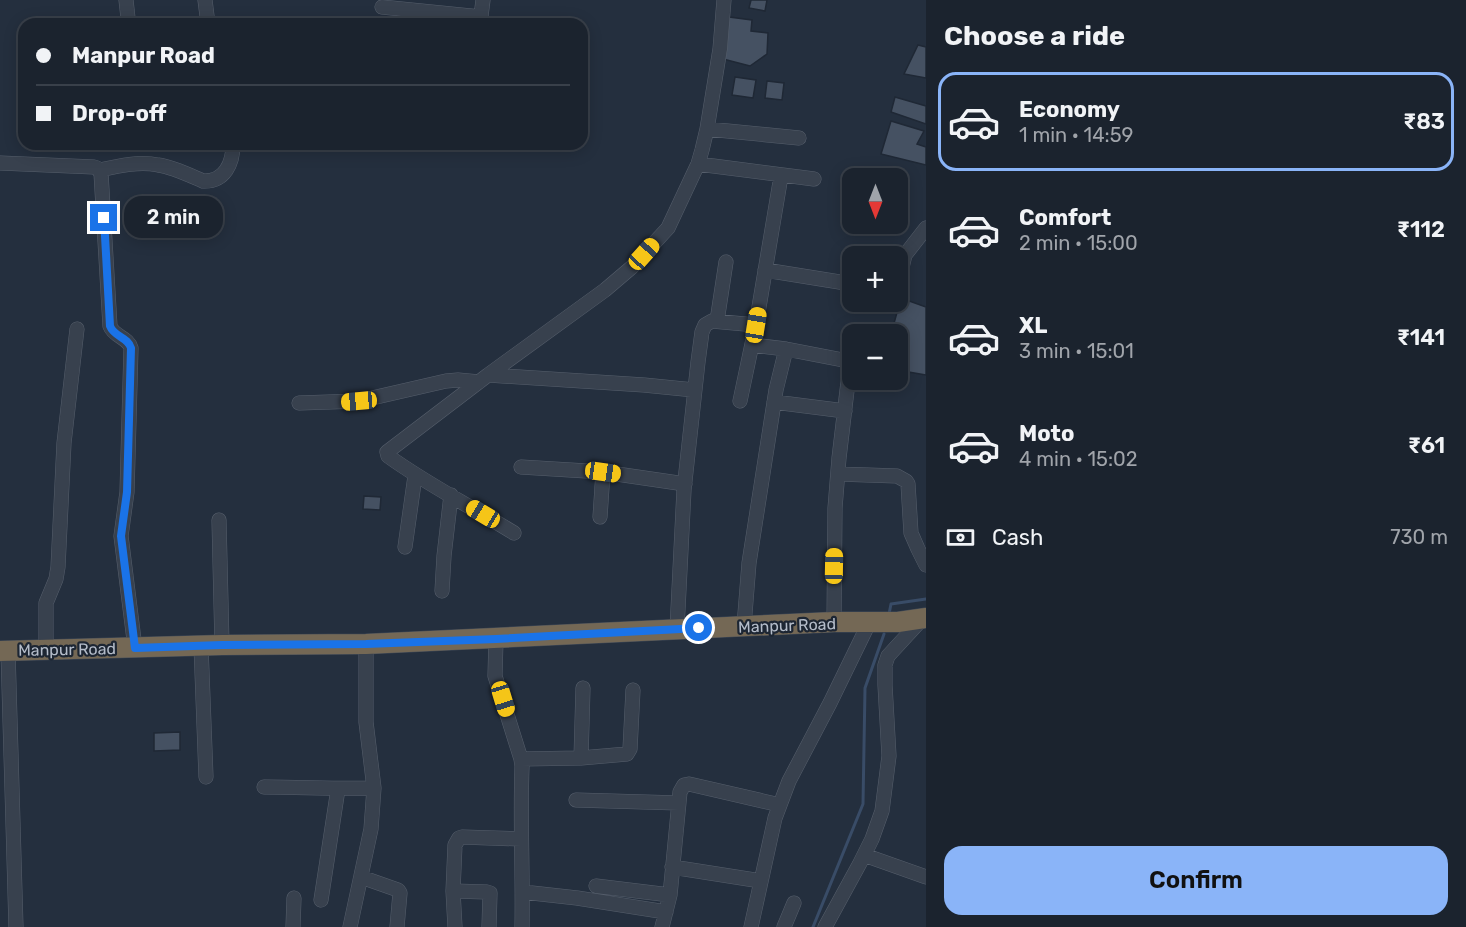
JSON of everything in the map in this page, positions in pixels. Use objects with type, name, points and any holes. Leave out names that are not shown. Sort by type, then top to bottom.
[{"type":"highway","name":"Manpur Road","points":[[4,651],[366,644],[834,622],[898,622],[924,618]]},
{"type":"street","points":[[126,0],[128,18]]},
{"type":"street","points":[[205,0],[207,18]]},
{"type":"street","points":[[481,18],[483,0]]},
{"type":"street","points":[[514,533],[452,495],[415,476],[388,456],[388,450],[605,290],[632,267],[668,228],[698,164],[707,129],[720,49],[724,0]]},
{"type":"street","points":[[382,7],[466,18]]},
{"type":"street","points":[[707,129],[799,138]]},
{"type":"street","points":[[0,163],[94,167],[100,170],[117,166],[153,164],[210,182],[220,176],[230,164],[232,150]]},
{"type":"street","points":[[698,164],[814,179]]},
{"type":"street","points":[[100,170],[110,326],[112,331],[130,344],[131,348],[127,492],[121,536],[135,648]]},
{"type":"street","points":[[740,401],[756,325],[781,176]]},
{"type":"street","points":[[908,251],[926,228]]},
{"type":"street","points":[[717,321],[726,262]]},
{"type":"street","points":[[765,270],[842,282]]},
{"type":"street","points":[[677,629],[685,484],[702,332],[708,322],[756,325]]},
{"type":"street","points":[[46,650],[46,603],[56,579],[58,567],[64,442],[77,329]]},
{"type":"street","points":[[752,345],[786,349],[848,362],[850,369],[835,508],[834,622]]},
{"type":"street","points":[[744,626],[749,563],[774,402],[786,349]]},
{"type":"street","points":[[299,403],[359,401],[446,381],[484,379],[644,385],[694,390]]},
{"type":"street","points":[[774,402],[845,411]]},
{"type":"street","points":[[521,467],[603,472],[685,484]]},
{"type":"street","points":[[600,517],[603,472]]},
{"type":"street","points":[[838,474],[897,476],[906,481],[911,532],[926,565]]},
{"type":"street","points":[[405,547],[415,476]]},
{"type":"street","points":[[442,591],[452,495]]},
{"type":"street","points":[[219,520],[222,645]]},
{"type":"street","points":[[825,927],[864,855],[882,811],[889,756],[885,666],[888,656],[924,618]]},
{"type":"street","points":[[751,927],[775,818],[789,781],[869,623]]},
{"type":"street","points":[[496,639],[495,676],[521,759],[522,927]]},
{"type":"street","points":[[350,927],[371,829],[374,788],[366,722],[366,644]]},
{"type":"street","points":[[201,646],[206,777]]},
{"type":"street","points":[[4,651],[16,927]]},
{"type":"street","points":[[581,758],[583,688]]},
{"type":"street","points":[[521,759],[581,758],[622,755],[629,752],[633,690]]},
{"type":"street","points":[[662,927],[670,895],[679,804],[684,785],[689,784],[780,805]]},
{"type":"street","points":[[264,787],[374,788]]},
{"type":"street","points":[[321,900],[338,789]]},
{"type":"street","points":[[576,800],[679,804]]},
{"type":"street","points":[[455,927],[453,891],[456,845],[459,838],[521,839]]},
{"type":"street","points":[[864,855],[926,877]]},
{"type":"street","points":[[672,867],[761,881]]},
{"type":"street","points":[[362,877],[398,890],[400,893],[397,927]]},
{"type":"street","points":[[596,886],[670,895]]},
{"type":"street","points":[[453,891],[490,893],[489,927]]},
{"type":"street","points":[[523,892],[666,912]]},
{"type":"street","points":[[293,927],[294,898]]},
{"type":"street","points":[[784,927],[794,903]]},
{"type":"building","points":[[751,0],[767,0],[765,11],[749,8]]},
{"type":"building","points":[[729,17],[752,20],[751,31],[768,33],[767,54],[750,66],[723,59]]},
{"type":"building","points":[[918,45],[926,47],[926,78],[904,74]]},
{"type":"building","points":[[735,77],[756,80],[753,98],[732,95]]},
{"type":"building","points":[[767,81],[784,83],[782,100],[765,98]]},
{"type":"building","points":[[895,97],[926,106],[926,124],[891,112]]},
{"type":"building","points":[[891,121],[924,131],[917,144],[926,147],[926,165],[881,154]]},
{"type":"building","points":[[908,301],[926,307],[926,375],[908,372],[908,324],[894,324],[897,312],[908,312]]},
{"type":"building","points":[[364,496],[381,497],[380,510],[363,509]]},
{"type":"building","points":[[180,732],[180,750],[154,751],[154,733]]},
{"type":"waterway","points":[[889,614],[891,604],[926,599]]},
{"type":"waterway","points":[[813,927],[863,804],[865,688],[884,634]]},
{"type":"route","points":[[104,218],[110,326],[116,335],[130,344],[131,348],[127,492],[121,528],[121,544],[135,648],[366,644],[699,628]]}]
